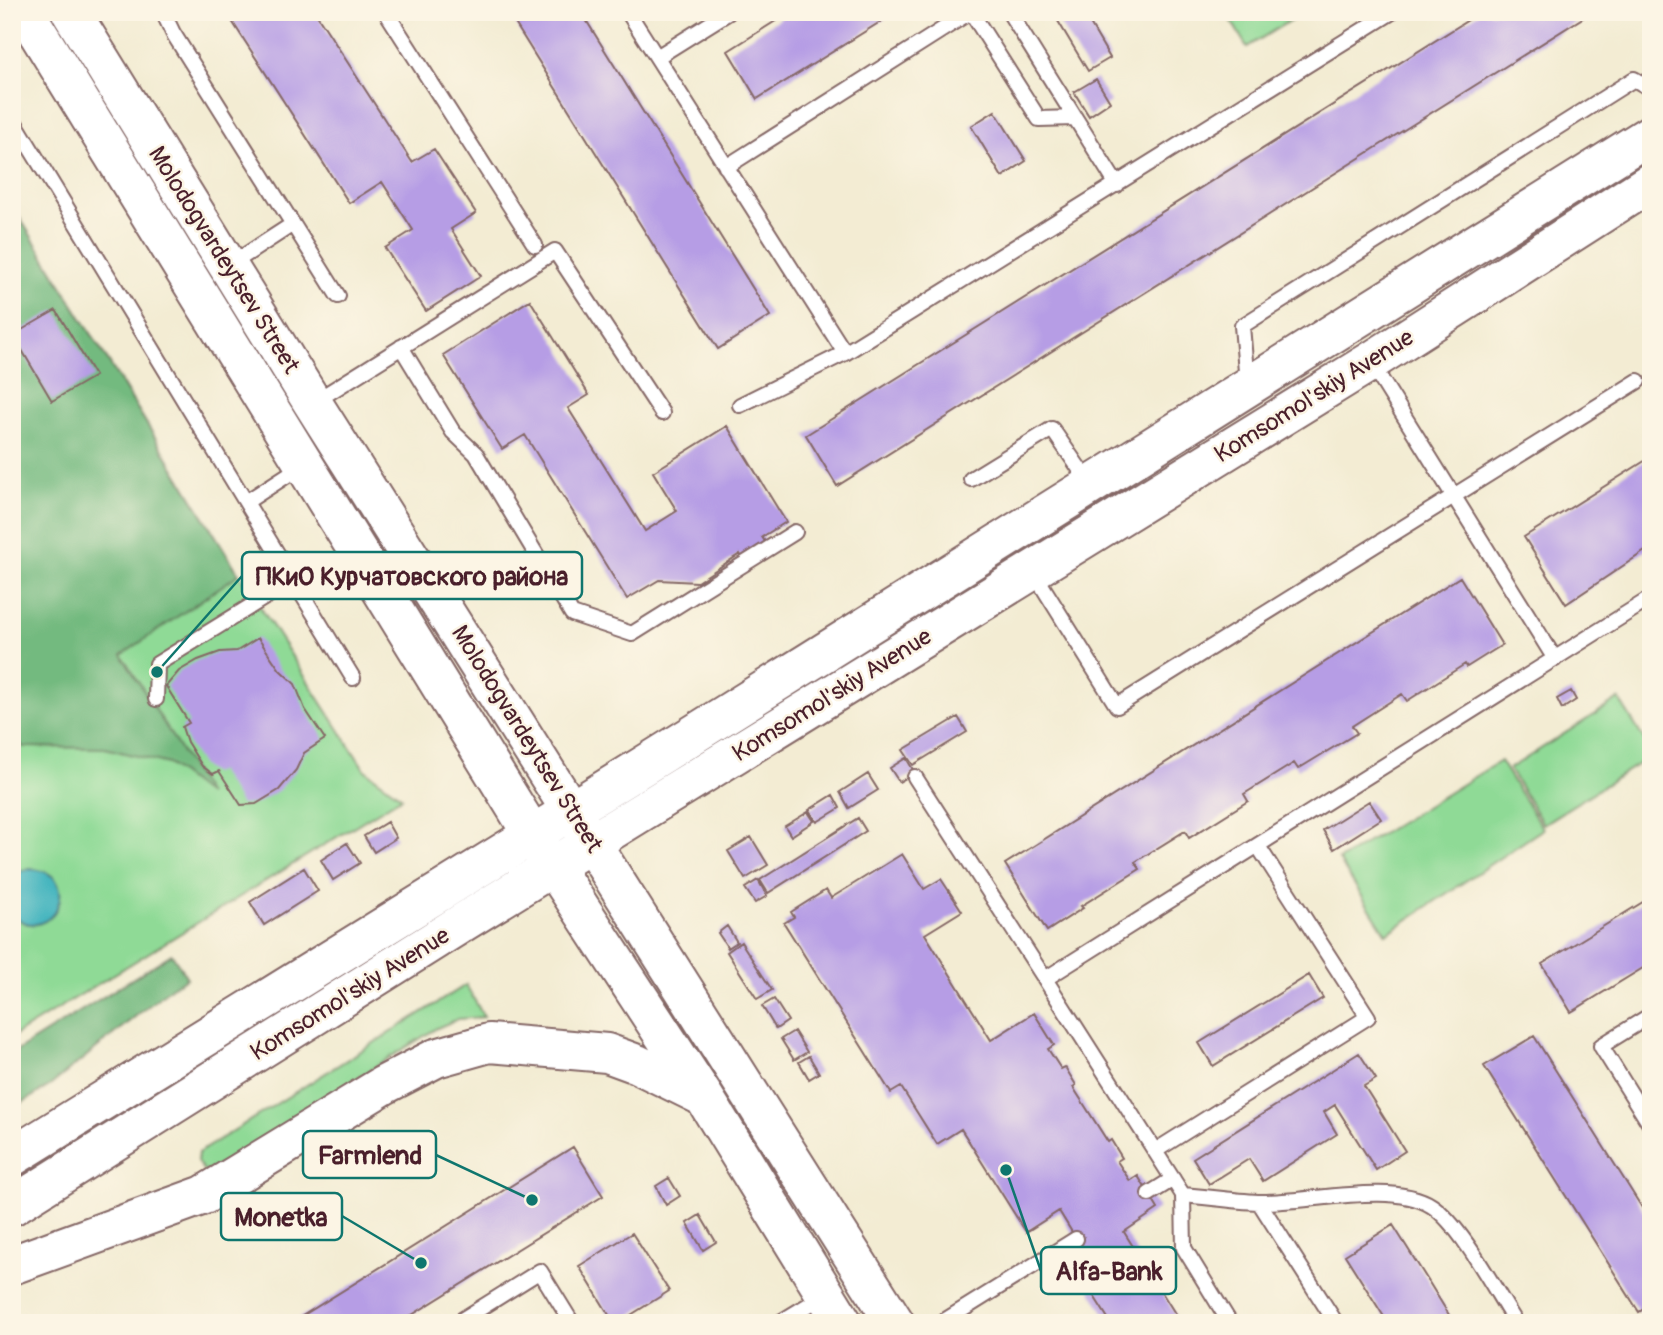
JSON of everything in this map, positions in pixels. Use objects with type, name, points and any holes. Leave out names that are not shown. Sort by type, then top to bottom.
[{"type":"main road","name":"Molodogvardeytsev Street","points":[[25,12],[532,834],[704,1097],[835,1308]]},
{"type":"main road","name":"Molodogvardeytsev Street","points":[[71,12],[312,402],[895,1323]]},
{"type":"main road","name":"Komsomol'skiy Avenue","points":[[12,1157],[1651,134]]},
{"type":"main road","name":"Komsomol'skiy Avenue","points":[[12,1206],[553,867],[1370,362],[1651,182]]},
{"type":"main road","points":[[314,1016],[332,992],[445,918],[446,912],[440,901],[433,898],[422,902]]},
{"type":"main road","points":[[12,1265],[204,1195],[394,1080],[436,1058],[489,1043],[607,1053],[637,1064],[704,1097]]},
{"type":"lane","points":[[163,12],[173,33],[338,296]]},
{"type":"lane","points":[[386,12],[535,245]]},
{"type":"lane","points":[[628,12],[845,353]]},
{"type":"lane","points":[[657,57],[729,12]]},
{"type":"lane","points":[[726,167],[970,12],[1039,118],[1074,118]]},
{"type":"lane","points":[[1009,12],[1117,185]]},
{"type":"lane","points":[[740,405],[845,353],[1392,12]]},
{"type":"lane","points":[[1247,387],[1242,326],[1634,79],[1651,89]]},
{"type":"lane","points":[[12,118],[353,678]]},
{"type":"lane","points":[[228,266],[293,224]]},
{"type":"lane","points":[[312,402],[555,251],[662,413]]},
{"type":"lane","points":[[401,347],[453,432],[476,454],[572,614],[632,634],[795,532]]},
{"type":"lane","points":[[1370,362],[1555,659]]},
{"type":"lane","points":[[1033,572],[1116,706],[1455,498],[1638,381]]},
{"type":"lane","points":[[971,479],[1052,429],[1090,485]]},
{"type":"lane","points":[[246,502],[304,464]]},
{"type":"lane","points":[[156,699],[157,664],[293,580]]},
{"type":"lane","points":[[1045,979],[1651,598]]},
{"type":"lane","points":[[915,777],[1183,1195],[1184,1248],[1230,1323]]},
{"type":"lane","points":[[1156,1151],[1368,1017],[1258,846]]},
{"type":"lane","points":[[1651,1015],[1601,1046],[1651,1126]]},
{"type":"lane","points":[[1149,1194],[1173,1179]]},
{"type":"lane","points":[[1183,1195],[1259,1202],[1376,1195],[1413,1196],[1433,1206],[1453,1225],[1516,1323]]},
{"type":"lane","points":[[1259,1202],[1336,1323]]},
{"type":"lane","points":[[941,1323],[1076,1239]]},
{"type":"lane","points":[[457,1323],[540,1271],[572,1323]]},
{"type":"lane","points":[[779,1323],[835,1308]]},
{"type":"green space","points":[[1226,12],[1304,12],[1247,47]]},
{"type":"green space","points":[[12,205],[239,574],[365,770],[402,797],[12,1037]]},
{"type":"green space","points":[[12,205],[239,574],[122,655],[208,795],[168,764],[105,748],[23,747],[12,730]]},
{"type":"green space","points":[[1619,699],[1651,751],[1651,756],[1543,824],[1509,769]]},
{"type":"green space","points":[[1500,761],[1543,829],[1386,934],[1339,860]]},
{"type":"green space","points":[[172,954],[187,978],[173,986],[51,1085],[12,1109],[12,1054]]},
{"type":"green space","points":[[466,985],[484,1017],[458,1019],[437,1028],[213,1169],[204,1171],[197,1162],[198,1153]]},
{"type":"water","points":[[30,869],[48,873],[57,883],[60,895],[57,907],[50,917],[39,923],[26,923],[12,914],[12,879],[21,871]]},
{"type":"building","points":[[238,12],[315,12],[412,162],[434,149],[476,213],[451,229],[481,276],[426,311],[385,248],[413,230],[382,182],[349,203],[230,18]]},
{"type":"building","points":[[508,12],[581,12],[770,316],[718,349]]},
{"type":"building","points":[[790,12],[896,12],[757,99],[728,51]]},
{"type":"building","points":[[1062,12],[1083,12],[1110,58],[1088,71],[1055,16]]},
{"type":"building","points":[[1481,12],[1592,12],[837,486],[806,435]]},
{"type":"building","points":[[1096,79],[1110,102],[1089,116],[1074,92]]},
{"type":"building","points":[[995,111],[1026,161],[1002,177],[971,126]]},
{"type":"building","points":[[530,300],[589,395],[568,408],[645,531],[677,511],[653,472],[727,426],[786,522],[762,537],[766,543],[742,557],[740,554],[697,582],[659,580],[627,599],[525,435],[502,449],[443,355]]},
{"type":"building","points":[[56,310],[95,376],[52,401],[13,335]]},
{"type":"building","points":[[1651,457],[1651,547],[1566,604],[1524,537]]},
{"type":"building","points":[[1460,577],[1502,645],[1467,667],[1465,664],[1407,701],[1402,694],[1352,726],[1357,733],[1298,769],[1294,763],[1244,794],[1248,801],[1189,838],[1185,831],[1135,862],[1140,869],[1047,931],[1005,864]]},
{"type":"building","points":[[258,638],[280,670],[295,684],[305,709],[325,739],[304,753],[296,770],[279,790],[256,804],[241,805],[219,771],[213,774],[202,766],[187,742],[182,727],[189,723],[166,686],[179,671],[198,660],[220,652],[237,651]]},
{"type":"building","points":[[1571,691],[1576,700],[1562,709],[1557,699]]},
{"type":"building","points":[[958,717],[967,732],[913,765],[903,750]]},
{"type":"building","points":[[906,758],[915,773],[899,782],[890,768]]},
{"type":"building","points":[[868,774],[878,790],[849,808],[840,792]]},
{"type":"building","points":[[833,795],[840,808],[817,822],[809,810]]},
{"type":"building","points":[[1369,801],[1381,819],[1334,849],[1323,830]]},
{"type":"building","points":[[808,812],[814,821],[791,836],[785,826]]},
{"type":"building","points":[[858,818],[866,831],[768,893],[760,880]]},
{"type":"building","points":[[387,822],[396,838],[374,852],[364,836]]},
{"type":"building","points":[[751,837],[768,865],[745,879],[728,851]]},
{"type":"building","points":[[347,843],[360,863],[333,880],[321,860]]},
{"type":"building","points":[[902,854],[924,889],[941,879],[962,911],[925,934],[991,1040],[1034,1013],[1054,1045],[1048,1049],[1061,1069],[1065,1067],[1076,1085],[1073,1087],[1108,1142],[1111,1140],[1122,1158],[1117,1161],[1130,1181],[1138,1176],[1158,1209],[1124,1232],[1181,1323],[1111,1323],[1073,1263],[1086,1255],[1059,1211],[1026,1232],[961,1129],[937,1144],[901,1087],[891,1093],[784,923],[794,917],[791,912],[826,890],[831,898]]},
{"type":"building","points":[[304,868],[318,891],[264,925],[250,902]]},
{"type":"building","points":[[758,880],[767,896],[755,903],[745,888]]},
{"type":"building","points":[[1651,897],[1651,963],[1571,1012],[1542,964]]},
{"type":"building","points":[[727,926],[737,942],[728,948],[718,933]]},
{"type":"building","points":[[741,942],[772,990],[757,999],[727,952]]},
{"type":"building","points":[[1309,975],[1323,998],[1213,1066],[1199,1043]]},
{"type":"building","points":[[774,999],[788,1021],[776,1029],[762,1006]]},
{"type":"building","points":[[794,1031],[807,1052],[794,1060],[781,1039]]},
{"type":"building","points":[[1534,1036],[1651,1222],[1651,1304],[1639,1312],[1484,1066]]},
{"type":"building","points":[[1359,1053],[1376,1079],[1364,1086],[1405,1151],[1376,1170],[1335,1105],[1324,1112],[1337,1134],[1263,1181],[1249,1159],[1209,1184],[1193,1158]]},
{"type":"building","points":[[809,1056],[819,1073],[809,1079],[799,1062]]},
{"type":"building","points":[[573,1147],[603,1196],[399,1323],[291,1323]]},
{"type":"building","points":[[669,1178],[680,1196],[666,1205],[656,1186]]},
{"type":"building","points":[[700,1215],[716,1242],[703,1250],[687,1223]]},
{"type":"building","points":[[1393,1225],[1454,1323],[1388,1323],[1345,1255]]},
{"type":"building","points":[[632,1233],[669,1291],[614,1323],[579,1266]]},
{"type":"place","name":"ПКиО Курчатовского района","points":[[157,672]]},
{"type":"place","name":"Alfa-Bank","points":[[1006,1170]]},
{"type":"place","name":"Farmlend","points":[[532,1200]]},
{"type":"place","name":"Monetka","points":[[421,1263]]}]
